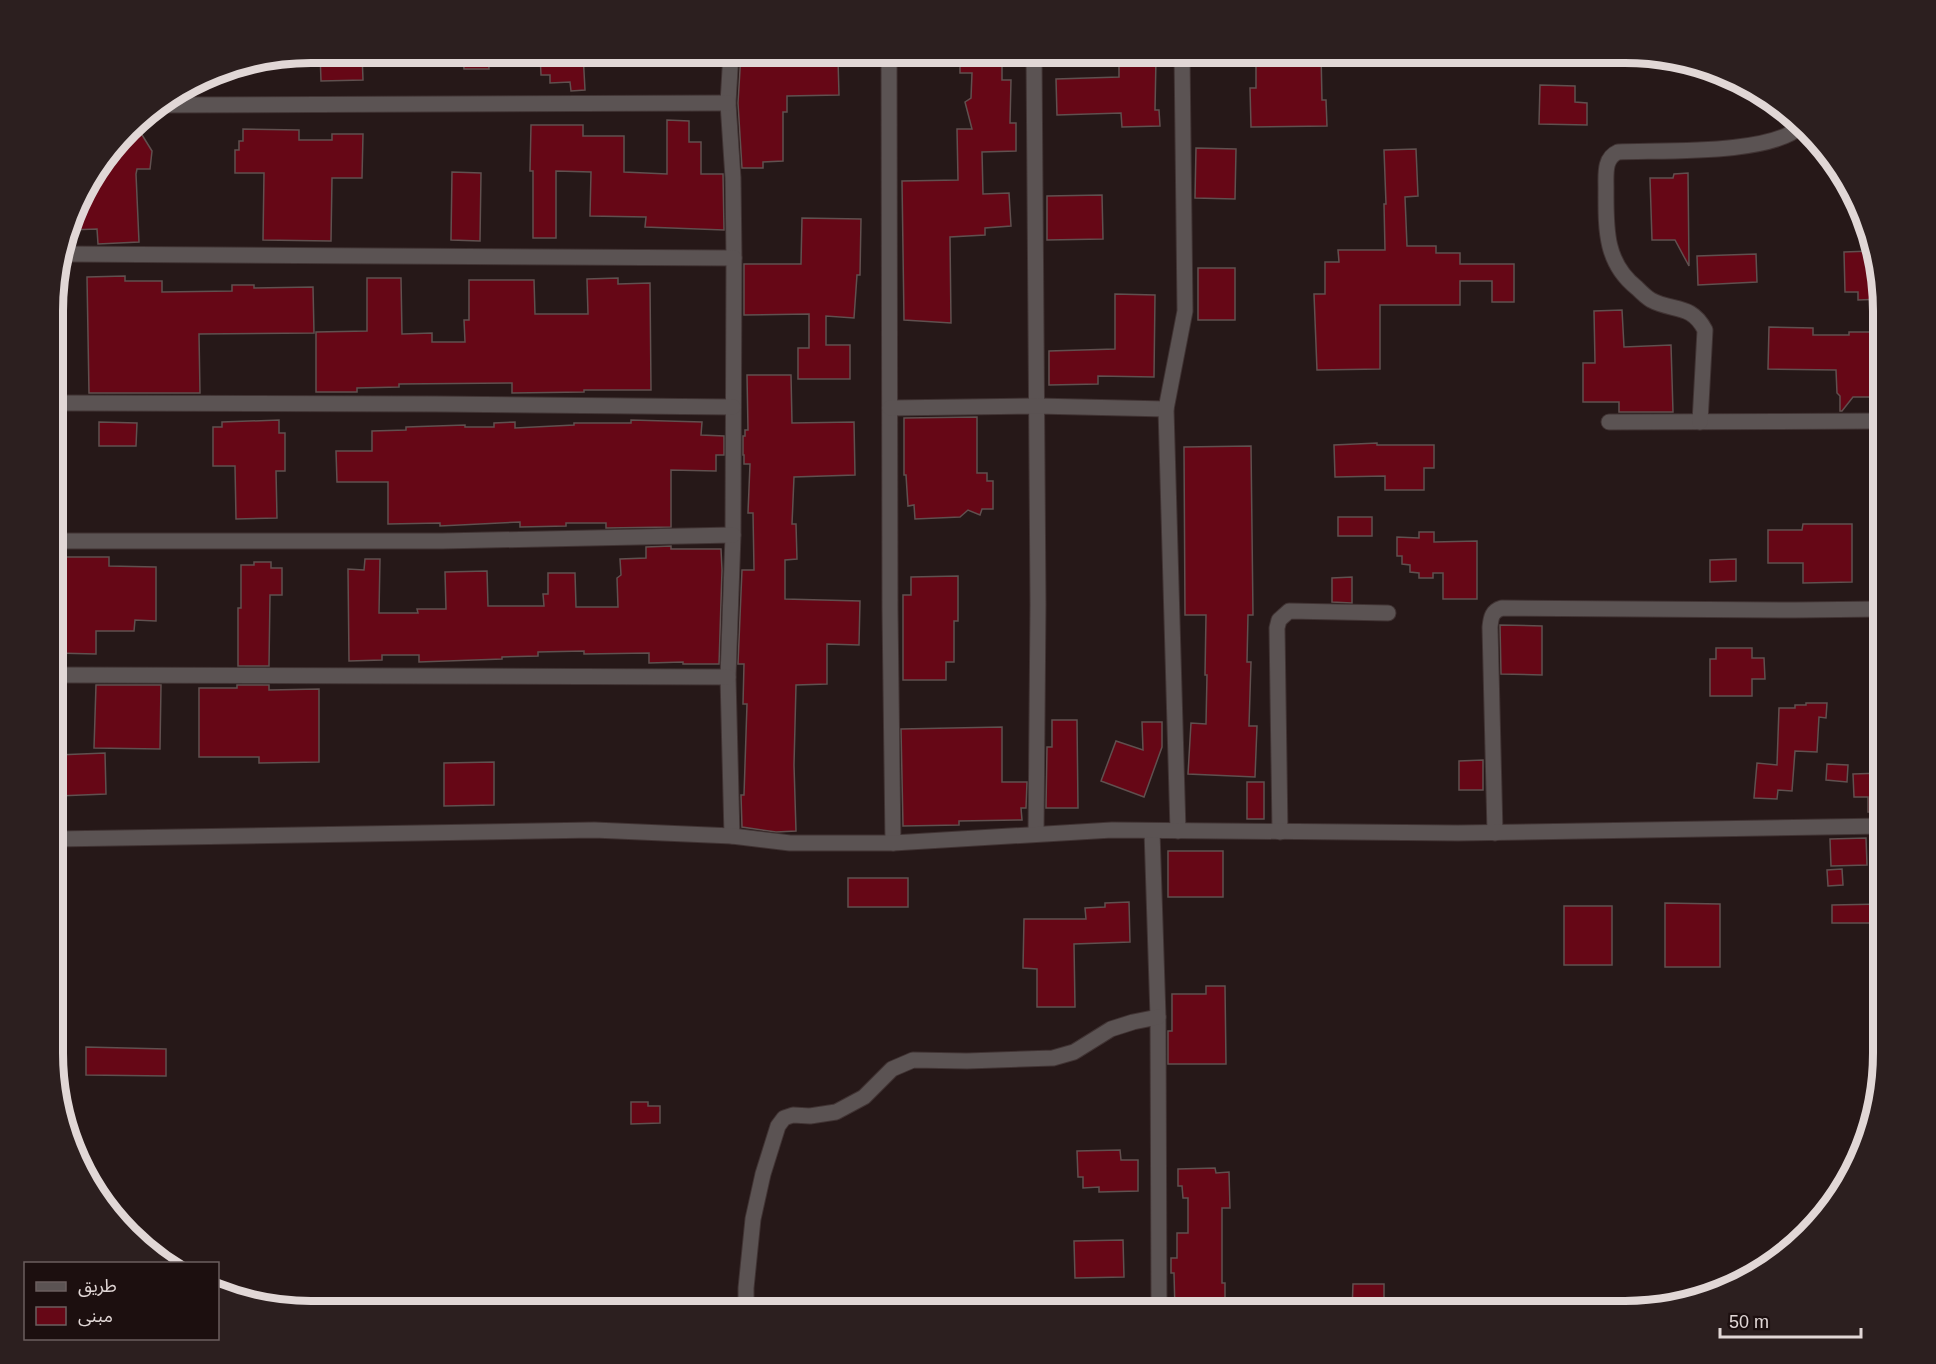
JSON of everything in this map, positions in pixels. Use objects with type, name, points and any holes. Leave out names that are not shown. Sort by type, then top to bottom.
[{"type":"street","points":[[730,63],[728,102],[733,178],[734,258],[734,535],[728,677],[732,836]]},
{"type":"street","points":[[889,63],[892,843]]},
{"type":"street","points":[[1034,63],[1038,604],[1035,834]]},
{"type":"street","points":[[1178,831],[1166,409],[1185,311],[1182,63]]},
{"type":"street","points":[[173,105],[728,102]]},
{"type":"street","points":[[1700,422],[1705,330],[1692,312],[1652,300],[1628,281],[1616,266],[1609,246],[1606,220],[1608,159],[1618,152],[1737,148],[1764,143],[1796,131]]},
{"type":"street","points":[[70,254],[734,258]]},
{"type":"street","points":[[63,403],[733,407]]},
{"type":"street","points":[[890,408],[1037,406],[1166,409]]},
{"type":"street","points":[[1609,422],[1873,421]]},
{"type":"street","points":[[63,541],[442,541],[734,535]]},
{"type":"street","points":[[1495,832],[1490,627],[1491,616],[1496,610],[1502,608],[1873,609]]},
{"type":"street","points":[[1280,832],[1277,628],[1279,620],[1289,611],[1388,613]]},
{"type":"street","points":[[63,675],[728,677]]},
{"type":"street","points":[[63,839],[594,830],[732,836],[790,843],[892,843],[1112,830],[1495,832],[1873,826]]},
{"type":"street","points":[[1152,831],[1158,1017],[1159,1301]]},
{"type":"street","points":[[746,1301],[753,1219],[763,1174],[778,1126],[784,1118],[793,1115],[810,1116],[836,1112],[864,1097],[892,1069],[913,1060],[1053,1058],[1074,1052],[1111,1029],[1158,1017]]},
{"type":"building","points":[[320,63],[362,63],[363,80],[321,81]]},
{"type":"building","points":[[464,63],[489,63],[489,69],[464,69]]},
{"type":"building","points":[[540,63],[584,63],[585,90],[571,91],[570,82],[550,83],[550,75],[541,75]]},
{"type":"building","points":[[740,63],[838,63],[839,95],[787,96],[787,112],[783,112],[783,161],[763,162],[763,168],[742,168],[738,103]]},
{"type":"building","points":[[960,63],[1002,63],[1002,80],[1011,80],[1010,123],[1016,123],[1016,151],[982,152],[983,194],[1009,193],[1011,226],[985,228],[985,235],[950,237],[951,323],[904,320],[902,181],[958,180],[957,129],[972,129],[965,102],[971,98],[972,73],[960,73]]},
{"type":"building","points":[[1119,63],[1156,63],[1155,110],[1159,110],[1160,126],[1122,127],[1121,113],[1057,115],[1056,79],[1119,77]]},
{"type":"building","points":[[1256,63],[1321,63],[1322,100],[1326,100],[1327,126],[1251,127],[1250,88],[1256,88]]},
{"type":"building","points":[[1540,85],[1575,86],[1575,102],[1587,103],[1587,125],[1539,124]]},
{"type":"building","points":[[667,120],[689,121],[689,142],[701,142],[701,174],[723,174],[724,230],[645,227],[646,217],[590,216],[591,172],[556,171],[556,238],[533,238],[533,171],[530,171],[531,125],[583,125],[583,136],[624,136],[624,172],[667,174]]},
{"type":"building","points":[[243,129],[299,130],[299,140],[332,140],[332,134],[363,134],[362,178],[332,178],[331,241],[263,240],[264,173],[235,173],[235,150],[239,150],[239,141],[243,141]]},
{"type":"building","points":[[140,132],[152,151],[150,169],[137,169],[136,174],[139,242],[98,244],[97,229],[77,230],[105,173],[124,147]]},
{"type":"building","points":[[1196,148],[1236,149],[1235,199],[1195,198]]},
{"type":"building","points":[[1416,149],[1418,196],[1405,197],[1407,246],[1436,246],[1436,253],[1460,253],[1460,264],[1514,264],[1514,302],[1492,302],[1492,281],[1460,281],[1460,305],[1380,305],[1380,369],[1317,370],[1314,294],[1325,294],[1325,262],[1339,262],[1338,250],[1385,250],[1384,150]]},
{"type":"building","points":[[452,172],[481,173],[480,241],[451,240]]},
{"type":"building","points":[[1688,173],[1689,266],[1675,240],[1652,240],[1650,178],[1673,178],[1674,174]]},
{"type":"building","points":[[1102,195],[1103,239],[1047,240],[1047,196]]},
{"type":"building","points":[[802,218],[861,219],[860,275],[857,275],[854,318],[826,316],[826,345],[850,345],[850,379],[798,379],[798,348],[809,348],[809,314],[744,315],[744,264],[801,264]]},
{"type":"building","points":[[1866,251],[1872,299],[1858,300],[1858,292],[1845,292],[1844,252]]},
{"type":"building","points":[[1756,254],[1757,282],[1698,285],[1697,256]]},
{"type":"building","points":[[1198,268],[1235,268],[1235,320],[1198,320]]},
{"type":"building","points":[[125,276],[125,281],[162,281],[162,292],[232,291],[232,285],[254,285],[254,288],[313,287],[314,333],[199,334],[200,393],[89,393],[87,277]]},
{"type":"building","points":[[367,278],[401,278],[402,334],[432,333],[432,342],[465,342],[464,320],[469,320],[469,280],[534,280],[535,314],[588,314],[587,279],[618,278],[618,284],[650,283],[651,390],[512,393],[512,383],[399,384],[399,387],[357,388],[357,392],[316,392],[316,332],[367,331]]},
{"type":"building","points":[[1115,294],[1155,295],[1154,377],[1098,376],[1098,384],[1049,385],[1049,351],[1115,349]]},
{"type":"building","points":[[1622,310],[1624,347],[1671,345],[1673,412],[1619,412],[1619,402],[1583,402],[1583,363],[1595,363],[1594,311]]},
{"type":"building","points":[[1769,327],[1813,328],[1813,335],[1849,335],[1849,332],[1871,332],[1873,397],[1853,397],[1842,411],[1840,411],[1840,396],[1837,393],[1836,370],[1768,369]]},
{"type":"building","points":[[747,375],[791,375],[792,423],[854,422],[855,475],[794,477],[792,524],[796,524],[797,559],[785,560],[785,599],[860,601],[859,645],[827,644],[827,684],[796,685],[794,765],[796,831],[776,832],[742,827],[741,795],[744,795],[747,704],[743,704],[744,664],[738,664],[742,570],[754,570],[753,513],[748,513],[750,464],[744,464],[743,455],[743,436],[745,436],[745,430],[748,430]]},
{"type":"building","points":[[977,417],[977,473],[987,473],[987,481],[993,481],[993,509],[982,509],[980,515],[968,510],[960,517],[915,519],[914,505],[908,506],[906,475],[904,475],[904,418]]},
{"type":"building","points":[[279,420],[279,433],[285,433],[285,471],[276,471],[277,518],[236,519],[235,466],[213,466],[213,427],[222,427],[222,422]]},
{"type":"building","points":[[631,420],[702,422],[701,435],[724,436],[724,455],[716,455],[716,471],[671,470],[671,527],[606,528],[606,523],[566,523],[566,526],[520,527],[520,522],[440,526],[440,523],[388,524],[388,482],[337,482],[336,451],[372,451],[372,431],[406,430],[406,427],[465,425],[465,427],[494,427],[494,423],[515,422],[515,428],[574,425],[574,423],[631,423]]},
{"type":"building","points":[[99,422],[137,423],[136,446],[99,446]]},
{"type":"building","points":[[1377,443],[1377,445],[1434,445],[1434,468],[1424,468],[1424,490],[1385,490],[1385,476],[1335,477],[1334,445]]},
{"type":"building","points":[[1251,446],[1253,615],[1248,615],[1247,662],[1251,662],[1249,726],[1257,726],[1255,777],[1188,774],[1191,723],[1206,724],[1207,675],[1205,675],[1206,615],[1185,615],[1184,447]]},
{"type":"building","points":[[1338,517],[1372,517],[1372,536],[1338,536]]},
{"type":"building","points":[[1803,524],[1852,524],[1852,582],[1803,583],[1803,563],[1768,563],[1768,530],[1802,530]]},
{"type":"building","points":[[1419,532],[1434,532],[1434,542],[1477,541],[1477,599],[1443,599],[1443,573],[1433,573],[1433,578],[1419,578],[1419,573],[1410,572],[1410,565],[1402,564],[1402,556],[1397,556],[1397,537],[1419,538]]},
{"type":"building","points":[[671,546],[671,549],[721,549],[719,664],[649,663],[649,653],[584,654],[584,651],[538,652],[538,656],[502,657],[502,659],[419,662],[419,655],[382,655],[382,660],[349,661],[348,569],[364,570],[365,559],[380,559],[379,613],[418,613],[417,609],[446,609],[445,572],[487,571],[488,606],[544,606],[543,594],[548,594],[548,573],[575,573],[576,607],[618,607],[617,578],[621,575],[620,559],[646,558],[646,547]]},
{"type":"building","points":[[63,557],[109,557],[109,566],[156,567],[156,621],[135,620],[134,631],[96,631],[96,654],[63,653]]},
{"type":"building","points":[[1736,559],[1736,581],[1710,582],[1710,560]]},
{"type":"building","points":[[254,562],[271,562],[271,568],[282,568],[282,595],[270,595],[269,666],[238,666],[241,565],[254,565]]},
{"type":"building","points":[[958,576],[958,621],[954,621],[954,662],[946,662],[946,680],[903,680],[903,595],[911,595],[911,577]]},
{"type":"building","points":[[1352,577],[1352,603],[1332,602],[1332,578]]},
{"type":"building","points":[[1500,625],[1542,626],[1542,675],[1501,674]]},
{"type":"building","points":[[1716,648],[1752,648],[1752,658],[1764,658],[1765,679],[1752,679],[1752,696],[1710,696],[1710,659],[1716,659]]},
{"type":"building","points":[[96,685],[161,685],[160,749],[94,748]]},
{"type":"building","points":[[237,685],[269,685],[269,690],[319,689],[319,762],[259,763],[259,757],[199,757],[199,688],[237,688]]},
{"type":"building","points":[[1806,703],[1827,703],[1826,718],[1819,717],[1817,752],[1795,751],[1792,791],[1778,790],[1777,799],[1754,798],[1757,763],[1777,765],[1779,708],[1795,708],[1795,705],[1806,705]]},
{"type":"building","points":[[1052,720],[1077,720],[1078,808],[1046,808],[1047,747],[1052,747]]},
{"type":"building","points":[[1142,722],[1162,722],[1162,747],[1144,797],[1101,781],[1116,741],[1143,750]]},
{"type":"building","points":[[1002,727],[1002,782],[1027,782],[1026,808],[1021,808],[1022,820],[959,821],[959,825],[903,826],[901,729]]},
{"type":"building","points":[[105,753],[106,794],[63,796],[63,755]]},
{"type":"building","points":[[1483,760],[1483,790],[1459,790],[1459,761]]},
{"type":"building","points":[[494,762],[494,805],[444,806],[444,763]]},
{"type":"building","points":[[1827,764],[1848,765],[1847,782],[1826,780]]},
{"type":"building","points":[[1873,773],[1873,812],[1868,812],[1868,797],[1854,797],[1853,774]]},
{"type":"building","points":[[1247,782],[1264,782],[1264,819],[1247,819]]},
{"type":"building","points":[[1866,838],[1867,865],[1831,866],[1830,839]]},
{"type":"building","points":[[1168,851],[1223,851],[1223,897],[1168,897]]},
{"type":"building","points":[[1842,869],[1843,885],[1828,886],[1827,870]]},
{"type":"building","points":[[848,878],[908,878],[908,907],[848,907]]},
{"type":"building","points":[[1129,902],[1130,942],[1074,944],[1075,1007],[1037,1007],[1037,969],[1023,968],[1024,919],[1086,919],[1085,908],[1105,907],[1105,903]]},
{"type":"building","points":[[1665,903],[1720,904],[1720,967],[1665,967]]},
{"type":"building","points":[[1873,904],[1873,923],[1832,923],[1832,905]]},
{"type":"building","points":[[1564,906],[1612,906],[1612,965],[1564,965]]},
{"type":"building","points":[[1206,986],[1225,986],[1226,1064],[1168,1064],[1168,1031],[1172,1031],[1172,994],[1206,994]]},
{"type":"building","points":[[86,1047],[166,1049],[166,1076],[86,1075]]},
{"type":"building","points":[[631,1102],[648,1102],[648,1106],[660,1106],[660,1123],[631,1124]]},
{"type":"building","points":[[1120,1150],[1121,1160],[1138,1160],[1138,1191],[1099,1192],[1099,1187],[1083,1188],[1083,1177],[1078,1177],[1077,1151]]},
{"type":"building","points":[[1215,1168],[1216,1173],[1229,1172],[1230,1208],[1222,1208],[1222,1283],[1225,1283],[1225,1301],[1175,1301],[1171,1258],[1177,1258],[1177,1233],[1188,1233],[1188,1198],[1183,1198],[1182,1186],[1178,1186],[1178,1169]]},
{"type":"building","points":[[1123,1240],[1124,1277],[1075,1278],[1074,1241]]},
{"type":"building","points":[[1353,1284],[1384,1284],[1384,1301],[1352,1301]]}]
